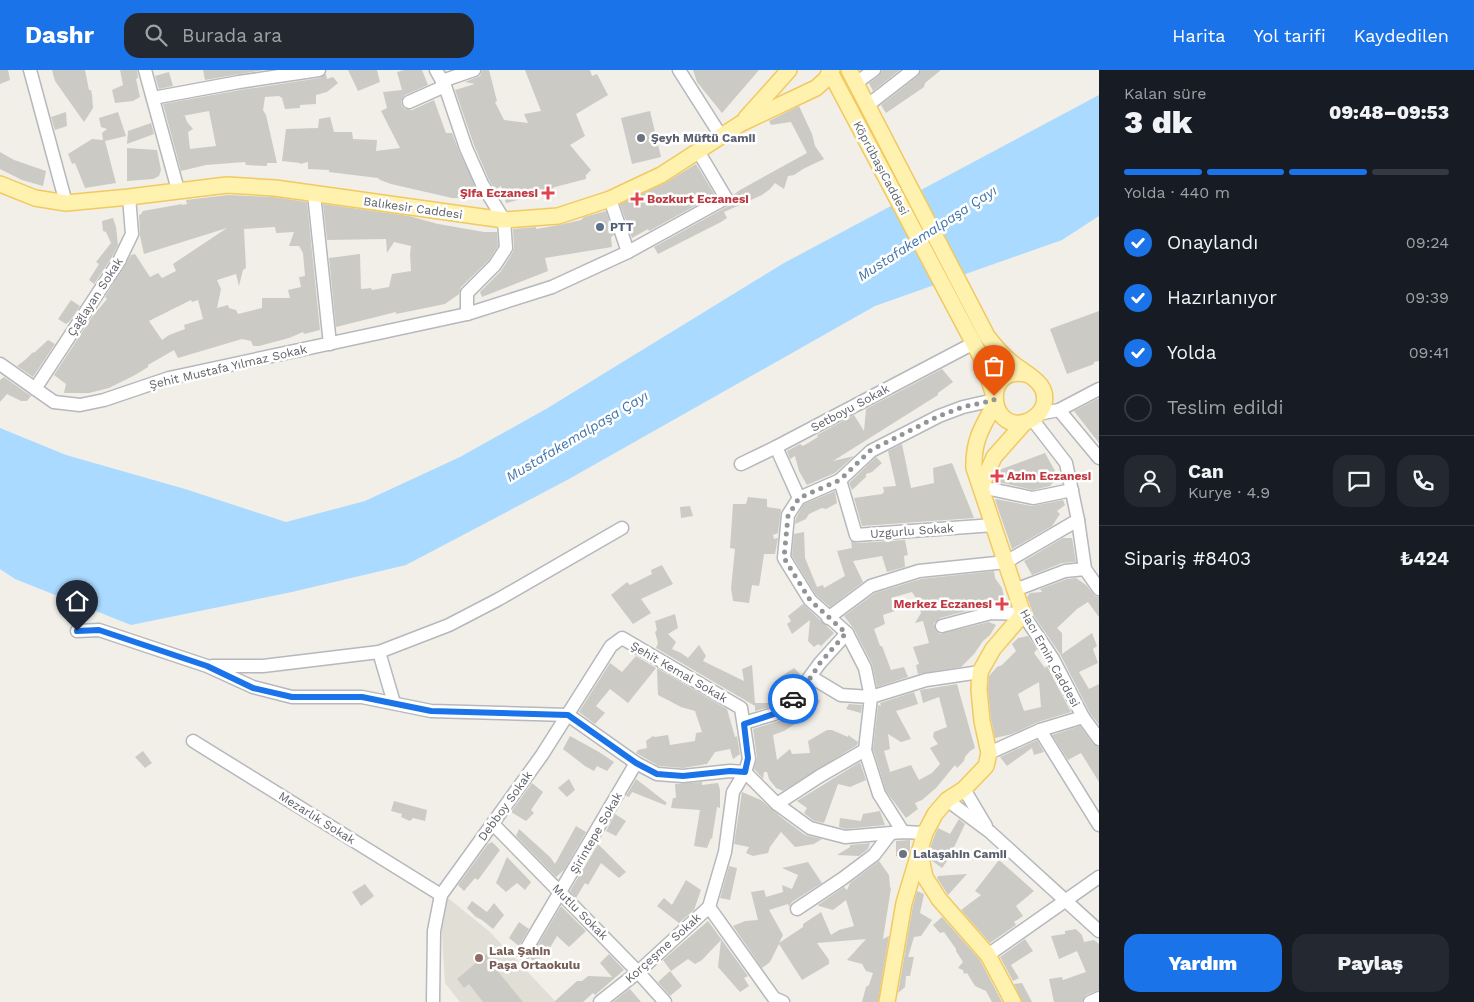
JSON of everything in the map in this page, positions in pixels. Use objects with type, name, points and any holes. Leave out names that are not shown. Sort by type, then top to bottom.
[{"type":"main road","name":"Balıkesir Caddesi","points":[[740,124],[789,70]]},
{"type":"main road","name":"Balıkesir Caddesi","points":[[0,184],[35,198],[66,203],[129,198],[227,185],[275,188],[504,220],[558,216],[610,199],[661,175],[740,124],[816,88],[830,71]]},
{"type":"main road","name":"KöprübaşıCaddesi","points":[[830,71],[867,141],[980,339]]},
{"type":"main road","name":"KöprübaşıCaddesi","points":[[853,77],[980,339]]},
{"type":"main road","points":[[980,339],[1030,375],[1041,385],[1044,392],[1044,400],[1032,418],[994,457],[981,487]]},
{"type":"main road","points":[[980,339],[985,368],[998,411],[1010,421],[1032,418]]},
{"type":"main road","points":[[994,400],[996,388],[1006,376],[1014,373],[1030,375]]},
{"type":"main road","name":"Hacı Emin Caddesi","points":[[994,400],[975,441],[973,454],[974,468],[1023,614]]},
{"type":"main road","points":[[887,1002],[904,903],[925,833],[935,814],[948,800],[964,789],[986,766],[988,753],[980,698],[980,672],[993,649],[1023,614]]},
{"type":"main road","points":[[919,850],[925,877],[939,899],[988,955],[1013,1002]]},
{"type":"street","points":[[30,70],[66,203]]},
{"type":"street","points":[[145,70],[178,190]]},
{"type":"street","points":[[153,98],[319,70]]},
{"type":"street","points":[[409,102],[441,79],[474,70]]},
{"type":"street","points":[[679,70],[722,136]]},
{"type":"street","points":[[853,77],[874,70]]},
{"type":"street","points":[[868,105],[912,70]]},
{"type":"street","points":[[441,79],[466,148],[482,184],[504,220],[506,248],[494,265],[467,293],[467,314]]},
{"type":"street","name":"Şehit Mustafa Yılmaz Sokak","points":[[0,364],[54,402],[80,405],[104,400],[169,378],[467,314],[552,287],[628,252],[726,198],[698,151]]},
{"type":"street","points":[[314,194],[330,344]]},
{"type":"street","name":"Çağlayan Sokak","points":[[35,389],[119,261],[132,234],[129,198]]},
{"type":"street","points":[[610,199],[628,252]]},
{"type":"street","name":"Setboyu Sokak","points":[[741,464],[980,339]]},
{"type":"street","points":[[1099,389],[1059,410],[1032,418],[1066,464],[1078,520],[1085,569],[1099,589]]},
{"type":"street","points":[[903,832],[879,794],[865,750],[871,697],[865,668],[846,633],[810,600],[784,558],[788,516],[799,498],[840,480],[871,450],[939,416],[963,407],[994,400]]},
{"type":"street","points":[[1059,410],[1099,458]]},
{"type":"street","points":[[776,447],[799,498]]},
{"type":"street","name":"Uzgurlu Sokak","points":[[840,480],[856,535],[994,525]]},
{"type":"street","points":[[981,487],[1033,498],[1072,490]]},
{"type":"street","points":[[828,618],[871,586],[919,571],[1006,562],[1078,520]]},
{"type":"street","points":[[207,666],[262,666],[379,652],[449,625],[500,599],[622,528]]},
{"type":"street","points":[[1015,590],[1064,571],[1085,569]]},
{"type":"street","points":[[942,626],[991,613],[1023,614]]},
{"type":"street","name":"Hacı Emin Caddesi","points":[[1023,614],[1053,659],[1082,717],[1099,739]]},
{"type":"street","points":[[77,631],[99,630],[207,666],[253,688],[292,697],[362,697],[431,711],[568,715],[636,763],[657,774],[683,776],[730,771],[745,772],[777,804],[810,828],[845,837],[903,832],[925,833]]},
{"type":"street","points":[[745,772],[748,758],[744,724],[774,714],[796,697],[820,663],[846,633]]},
{"type":"street","name":"Şehit Kemal Sokak","points":[[568,715],[612,646],[622,638],[741,708],[744,724]]},
{"type":"street","points":[[379,652],[394,703]]},
{"type":"street","points":[[811,677],[841,695],[871,697],[926,680],[980,672]]},
{"type":"street","name":"Debboy Sokak","points":[[441,896],[542,755],[568,715]]},
{"type":"street","points":[[988,753],[1040,730],[1082,717]]},
{"type":"street","points":[[1040,730],[1099,825]]},
{"type":"street","name":"Mezarlık Sokak","points":[[193,741],[441,896]]},
{"type":"street","points":[[777,804],[865,750]]},
{"type":"street","name":"Şirintepe Sokak","points":[[524,953],[636,763]]},
{"type":"street","name":"Korçeşme Sokak","points":[[600,1002],[638,972],[709,907],[725,852],[733,792],[745,772]]},
{"type":"street","points":[[964,789],[990,832]]},
{"type":"street","points":[[948,800],[990,832],[1099,931]]},
{"type":"street","name":"Mutlu Sokak","points":[[492,824],[638,972],[665,1002]]},
{"type":"street","points":[[797,909],[874,855],[890,834]]},
{"type":"street","points":[[988,955],[1099,877]]},
{"type":"street","points":[[433,1002],[434,931],[441,896]]},
{"type":"street","points":[[709,907],[774,998],[783,1002]]},
{"type":"street","points":[[1090,1002],[1099,998]]},
{"type":"shaded area","name":"Lala Şahin Paşa Ortaokulu","points":[[448,898],[490,932],[556,1002],[460,1002],[445,983],[441,918]]},
{"type":"water","name":"Mustafakemalpaşa Çayı","points":[[1099,95],[1099,216],[1062,240],[875,306],[569,479],[406,565],[292,592],[131,625],[15,579],[0,569],[0,428],[66,455],[185,489],[286,522],[365,501],[460,457],[546,409],[784,263]]},
{"type":"building","points":[[0,70],[8,70],[10,80],[0,84]]},
{"type":"building","points":[[52,70],[85,70],[89,90],[91,90],[93,108],[84,122],[55,81]]},
{"type":"building","points":[[120,70],[137,70],[138,78],[136,79],[140,97],[133,101],[115,103],[112,90],[123,85]]},
{"type":"building","points":[[203,70],[264,70],[205,80]]},
{"type":"building","points":[[348,70],[377,70],[380,82],[358,91]]},
{"type":"building","points":[[422,70],[428,85],[405,95],[401,101],[402,106],[405,109],[412,110],[434,100],[446,133],[452,133],[481,198],[452,198],[391,184],[378,178],[329,172],[329,170],[308,169],[308,162],[300,164],[282,161],[286,129],[318,128],[319,119],[330,117],[334,132],[352,132],[353,139],[377,140],[376,151],[400,148],[381,111],[387,108],[383,92],[402,90],[397,72]]},
{"type":"building","points":[[482,70],[489,70],[497,101],[495,102],[504,120],[528,123],[524,114],[541,111],[525,70],[590,70],[592,76],[597,74],[608,95],[576,114],[585,136],[570,145],[591,170],[586,175],[586,179],[506,203],[501,186],[495,190],[489,180],[474,145],[455,90],[475,84],[465,82],[480,76]]},
{"type":"building","points":[[693,70],[759,70],[722,113],[697,82]]},
{"type":"building","points":[[882,70],[900,70],[873,91],[869,83],[879,76]]},
{"type":"building","points":[[921,70],[941,70],[925,83],[924,87],[886,113],[881,105],[918,76]]},
{"type":"building","points":[[169,72],[173,86],[159,89],[155,76]]},
{"type":"building","points":[[326,74],[327,79],[333,77],[338,83],[327,92],[316,95],[316,104],[300,105],[300,108],[285,109],[282,98],[279,96],[265,97],[263,110],[266,115],[277,163],[267,163],[267,166],[246,165],[245,162],[206,165],[181,171],[163,104],[320,78]],"holes":[[[209,111],[216,146],[190,149],[188,132],[193,129],[185,116],[182,116]]]},
{"type":"building","points":[[799,106],[812,134],[815,146],[824,159],[794,175],[788,176],[784,189],[775,183],[762,195],[724,212],[727,218],[721,222],[658,254],[654,247],[730,205],[733,202],[733,195],[740,190],[807,153],[791,122],[771,125],[769,121]]},
{"type":"building","name":"Şeyh Müftü Camii","points":[[650,111],[661,157],[632,164],[621,118]]},
{"type":"building","points":[[66,112],[67,126],[55,130],[51,117]]},
{"type":"building","points":[[118,112],[126,136],[105,141],[116,183],[85,188],[75,163],[72,164],[68,154],[92,139],[103,140],[102,133],[107,129],[101,127],[99,118]]},
{"type":"building","points":[[151,123],[154,134],[127,144],[128,131]]},
{"type":"building","points":[[127,148],[157,150],[161,170],[159,176],[153,179],[127,181]]},
{"type":"building","points":[[0,152],[14,160],[46,171],[43,186],[22,180],[0,169]]},
{"type":"building","points":[[696,164],[715,195],[649,231],[648,229],[632,238],[620,204],[665,183]]},
{"type":"building","points":[[228,195],[274,197],[307,202],[320,330],[304,334],[303,332],[259,346],[253,346],[251,341],[242,339],[178,358],[174,350],[135,375],[109,388],[89,393],[64,393],[66,384],[54,375],[92,317],[107,299],[105,297],[131,255],[135,254],[150,277],[158,273],[162,278],[176,271],[173,264],[227,228],[144,254],[140,236],[139,215],[143,211],[187,204],[186,200]],"holes":[[[275,227],[276,233],[294,232],[289,246],[299,246],[303,253],[305,276],[299,277],[301,287],[288,290],[290,298],[262,298],[262,308],[238,314],[236,310],[229,308],[228,305],[217,308],[221,289],[217,280],[236,274],[239,286],[243,270],[246,268],[244,229]],[[191,300],[192,302],[198,300],[203,319],[184,325],[185,329],[162,340],[149,321]]]},
{"type":"building","points":[[323,204],[409,216],[438,224],[484,232],[497,232],[498,246],[489,260],[461,287],[459,294],[445,304],[396,314],[396,312],[336,327],[329,258],[360,254],[361,289],[371,288],[372,290],[389,287],[392,274],[411,271],[411,246],[394,242],[387,253],[386,239],[327,240]]},
{"type":"building","points":[[606,211],[614,235],[611,237],[612,247],[545,258],[548,271],[482,297],[480,292],[501,271],[513,252],[513,229],[536,227],[536,229],[559,225]]},
{"type":"building","points":[[113,218],[118,245],[94,284],[89,280],[99,264],[96,262],[111,243],[106,232],[103,231],[102,221]]},
{"type":"building","points":[[71,300],[80,306],[66,324],[58,319]]},
{"type":"building","points":[[1099,311],[1099,361],[1067,374],[1050,329]]},
{"type":"building","points":[[48,340],[55,344],[33,377],[17,366],[35,352]]},
{"type":"building","points":[[942,369],[953,382],[938,393],[938,395],[833,461],[854,456],[835,473],[807,485],[799,471],[795,456],[790,459],[787,451],[800,444],[803,446],[818,437],[817,435],[854,415],[864,431],[866,409]]},
{"type":"building","points":[[4,377],[31,396],[27,401],[21,401],[7,394],[0,402],[0,380]]},
{"type":"building","points":[[1099,398],[1099,443],[1074,411]]},
{"type":"building","points":[[902,444],[911,488],[934,483],[933,468],[952,463],[974,518],[862,526],[854,498],[882,494],[884,492],[883,487],[896,486],[888,451]]},
{"type":"building","points":[[1045,453],[1055,471],[1055,480],[1050,486],[1033,490],[996,480],[999,470]]},
{"type":"building","points":[[876,457],[882,463],[872,472],[866,474],[866,477],[852,490],[849,483]]},
{"type":"building","points":[[835,491],[837,503],[826,509],[822,508],[809,514],[806,519],[795,524],[796,518],[804,504]]},
{"type":"building","points":[[748,497],[767,499],[767,507],[781,509],[778,533],[773,535],[774,539],[778,538],[775,554],[764,554],[759,586],[752,585],[749,603],[733,601],[731,588],[735,549],[730,548],[733,504],[746,504]]},
{"type":"building","points":[[996,499],[1032,506],[1063,500],[1065,505],[1057,511],[1060,514],[1052,526],[1012,549]]},
{"type":"building","points":[[690,506],[693,516],[681,518],[680,507]]},
{"type":"building","points":[[804,532],[805,558],[817,587],[823,585],[824,588],[845,576],[837,551],[852,548],[851,541],[857,543],[905,540],[908,555],[904,556],[905,567],[887,572],[882,556],[853,561],[863,582],[830,607],[816,595],[792,556],[794,534]]},
{"type":"building","points":[[1063,538],[1072,538],[1076,562],[1062,563],[1032,575],[1024,561]]},
{"type":"building","points":[[662,565],[673,584],[641,599],[651,613],[633,624],[611,595],[627,582],[630,585],[652,574],[651,570]]},
{"type":"building","points":[[994,571],[995,578],[1002,588],[1006,605],[989,605],[940,618],[934,623],[936,631],[940,634],[989,622],[996,625],[990,635],[961,667],[918,674],[916,665],[919,664],[913,647],[929,643],[923,621],[915,623],[921,613],[918,601],[912,592],[891,598],[895,611],[883,615],[885,624],[874,629],[891,670],[904,667],[908,677],[877,687],[872,664],[854,629],[844,616],[875,593],[921,579]]},
{"type":"building","points":[[1076,578],[1086,585],[1095,596],[1099,597],[1099,617],[1088,602],[1077,609],[1057,628],[1062,633],[1062,654],[1092,633],[1097,646],[1093,649],[1098,663],[1079,672],[1089,689],[1099,684],[1099,725],[1090,713],[1060,654],[1034,616],[1027,597],[1030,593],[1042,592],[1040,589],[1067,579]]},
{"type":"building","points":[[803,604],[834,633],[821,646],[818,644],[814,647],[808,641],[810,620],[792,634],[787,624],[791,621],[788,616]]},
{"type":"building","points":[[675,614],[678,628],[668,634],[676,642],[672,649],[688,658],[699,645],[706,656],[703,661],[744,681],[742,669],[752,665],[755,703],[767,703],[774,695],[790,689],[780,677],[794,668],[801,675],[789,691],[770,707],[755,711],[755,706],[656,648],[658,643],[655,621]]},
{"type":"building","points":[[1028,636],[1037,649],[1034,653],[1045,668],[1047,666],[1071,712],[1038,722],[1012,734],[995,738],[988,690],[989,676],[1016,651],[1012,644],[1018,638]],"holes":[[[1039,682],[1041,707],[1024,711],[1018,694]]]},
{"type":"building","points":[[636,656],[656,668],[628,703],[610,689],[596,706],[605,713],[595,724],[579,712],[610,663],[622,672]]},
{"type":"building","points":[[657,668],[727,709],[735,737],[737,736],[740,754],[733,759],[730,749],[715,752],[707,764],[683,768],[659,766],[636,753],[638,750],[647,748],[646,741],[653,736],[668,735],[670,745],[695,741],[696,733],[702,732],[695,711],[681,707],[658,695]]},
{"type":"building","points":[[957,684],[975,748],[970,751],[957,768],[955,765],[936,788],[922,800],[915,803],[918,809],[906,818],[886,791],[873,749],[878,705],[881,706],[880,703],[914,692],[918,704],[896,711],[911,739],[901,742],[888,734],[890,749],[884,751],[890,772],[911,765],[919,780],[932,773],[940,764],[930,748],[938,744],[933,737],[934,732],[947,727],[939,697],[923,703],[920,690]]},
{"type":"building","points":[[809,691],[820,701],[808,716],[784,731],[773,735],[777,760],[790,749],[792,754],[810,753],[808,741],[827,730],[832,730],[848,737],[848,735],[858,742],[857,745],[783,791],[776,788],[769,779],[767,772],[764,772],[763,779],[754,769],[757,758],[753,729],[779,721],[800,703]]},
{"type":"building","points":[[849,704],[862,705],[861,713],[846,709]]},
{"type":"building","points":[[1080,726],[1093,744],[1099,747],[1099,782],[1081,753],[1068,760],[1052,735]]},
{"type":"building","points":[[570,736],[614,762],[607,771],[597,766],[594,771],[585,766],[563,749]]},
{"type":"building","points":[[1037,740],[1044,752],[1034,755],[1032,748],[1007,766],[1000,757]]},
{"type":"building","points":[[143,751],[152,763],[145,768],[135,757]]},
{"type":"building","points":[[860,762],[866,780],[850,787],[838,784],[824,823],[814,821],[804,813],[807,808],[797,801]]},
{"type":"building","points":[[569,779],[575,790],[567,797],[558,788]]},
{"type":"building","points":[[636,779],[667,803],[665,805],[632,792],[629,797],[626,796]]},
{"type":"building","points":[[702,782],[702,785],[718,783],[720,790],[720,808],[717,807],[712,839],[707,848],[694,846],[700,810],[671,808],[673,798],[676,798],[675,784]]},
{"type":"building","points":[[532,783],[543,792],[531,810],[534,813],[526,821],[511,812]]},
{"type":"building","points":[[742,792],[761,800],[805,835],[822,839],[814,844],[795,847],[781,832],[768,853],[753,856],[746,853],[749,847],[734,844]]},
{"type":"building","points":[[394,801],[427,810],[425,821],[413,818],[410,821],[401,817],[402,814],[391,811]]},
{"type":"building","points":[[880,811],[885,825],[846,829],[839,827],[840,818],[861,821],[863,814]]},
{"type":"building","points":[[615,814],[626,821],[616,836],[606,831]]},
{"type":"building","points":[[959,819],[965,824],[949,858],[942,868],[931,860],[929,851],[938,828],[950,834]]},
{"type":"building","points":[[576,826],[586,832],[564,870],[556,877],[516,836],[519,829],[550,857],[555,864]]},
{"type":"building","points":[[910,840],[908,858],[896,856],[896,841]]},
{"type":"building","points":[[492,842],[500,850],[478,880],[475,878],[464,891],[458,885],[488,844]]},
{"type":"building","points":[[870,843],[868,849],[859,856],[837,855],[850,847],[850,845]]},
{"type":"building","points":[[598,844],[626,872],[619,878],[601,863],[588,885],[585,883],[576,898],[570,891]]},
{"type":"building","points":[[507,857],[531,882],[525,890],[517,883],[506,892],[496,883]]},
{"type":"building","points":[[999,860],[1034,891],[1016,906],[1023,916],[1014,922],[1016,925],[990,943],[961,910],[981,895],[975,891]]},
{"type":"building","points":[[879,861],[889,875],[891,888],[883,939],[889,936],[878,1002],[862,1002],[866,987],[869,985],[873,973],[866,971],[862,964],[847,960],[866,939],[817,943],[829,960],[829,964],[802,980],[779,944],[770,962],[762,968],[733,926],[745,921],[758,920],[751,892],[764,890],[766,897],[783,892],[782,885],[792,889],[798,875],[782,868],[808,862],[822,883],[792,902],[789,907],[788,904],[769,910],[783,935],[779,943],[821,912],[831,935],[839,930],[854,926],[846,900],[833,910],[818,905],[844,887],[847,890],[850,883]]},
{"type":"building","points":[[729,866],[737,868],[730,900],[720,898]]},
{"type":"building","points":[[967,874],[948,895],[937,878],[938,876]]},
{"type":"building","points":[[686,880],[701,890],[694,910],[679,923],[657,906],[664,898],[672,905]]},
{"type":"building","points":[[365,884],[374,896],[361,906],[352,892]]},
{"type":"building","points":[[917,891],[924,894],[920,913],[932,920],[921,936],[914,937],[908,957],[914,957],[910,976],[906,976],[905,987],[898,993],[913,905]]},
{"type":"building","points":[[472,901],[487,912],[494,903],[504,915],[493,929],[467,908]]},
{"type":"building","points":[[561,906],[586,931],[569,947],[557,936],[536,963],[530,958]]},
{"type":"building","points":[[942,917],[980,960],[1002,1002],[992,1002],[986,991],[975,986],[967,973],[964,974],[963,970],[958,968],[963,962],[956,949],[944,932],[940,933],[933,925]]},
{"type":"building","points":[[708,921],[748,976],[744,978],[749,986],[740,992],[718,967],[721,940],[702,960],[695,964],[688,959],[671,971],[663,960]]},
{"type":"building","points":[[519,922],[529,929],[519,946],[509,938]]},
{"type":"building","points":[[1076,929],[1082,935],[1084,942],[1094,940],[1099,944],[1099,990],[1086,995],[1082,1002],[1054,1002],[1049,979],[1062,977],[1063,980],[1086,972],[1077,951],[1059,959],[1051,936],[1065,934],[1065,931]]},
{"type":"building","points":[[1025,939],[1033,951],[1011,965],[1019,978],[1013,981],[1000,957]]},
{"type":"building","points":[[490,951],[502,965],[496,969],[523,1002],[483,1002],[469,984],[464,988],[457,979]]},
{"type":"building","points":[[609,954],[624,970],[595,995],[593,993],[583,1002],[554,1002],[577,981],[582,981],[588,976],[612,977],[600,963]]},
{"type":"building","points":[[670,971],[682,986],[670,996],[658,982]]},
{"type":"building","points":[[1022,983],[1032,1002],[1022,1002],[1014,984]]},
{"type":"building","points":[[630,989],[641,1002],[613,1002],[628,990]]},
{"type":"way so far","points":[[793,699],[846,633],[810,600],[784,558],[788,516],[799,498],[840,480],[871,450],[939,416],[963,407],[994,400],[994,396]]},
{"type":"place","name":"Şeyh Müftü Camii","points":[[641,138]]},
{"type":"place","name":"Şifa Eczanesi","points":[[548,193]]},
{"type":"place","name":"Bozkurt Eczanesi","points":[[637,199]]},
{"type":"place","name":"PTT","points":[[600,227]]},
{"type":"place","name":"Azim Eczanesi","points":[[997,476]]},
{"type":"place","name":"Merkez Eczanesi","points":[[1002,604]]},
{"type":"place","name":"Lalaşahin Camii","points":[[903,854]]},
{"type":"place","name":"Lala Şahin Paşa Ortaokulu","points":[[479,958]]},
{"type":"route","points":[[77,631],[99,630],[207,666],[253,688],[292,697],[362,697],[431,711],[568,715],[636,763],[657,774],[683,776],[730,771],[745,772],[748,758],[744,724],[774,714],[793,699]]}]
